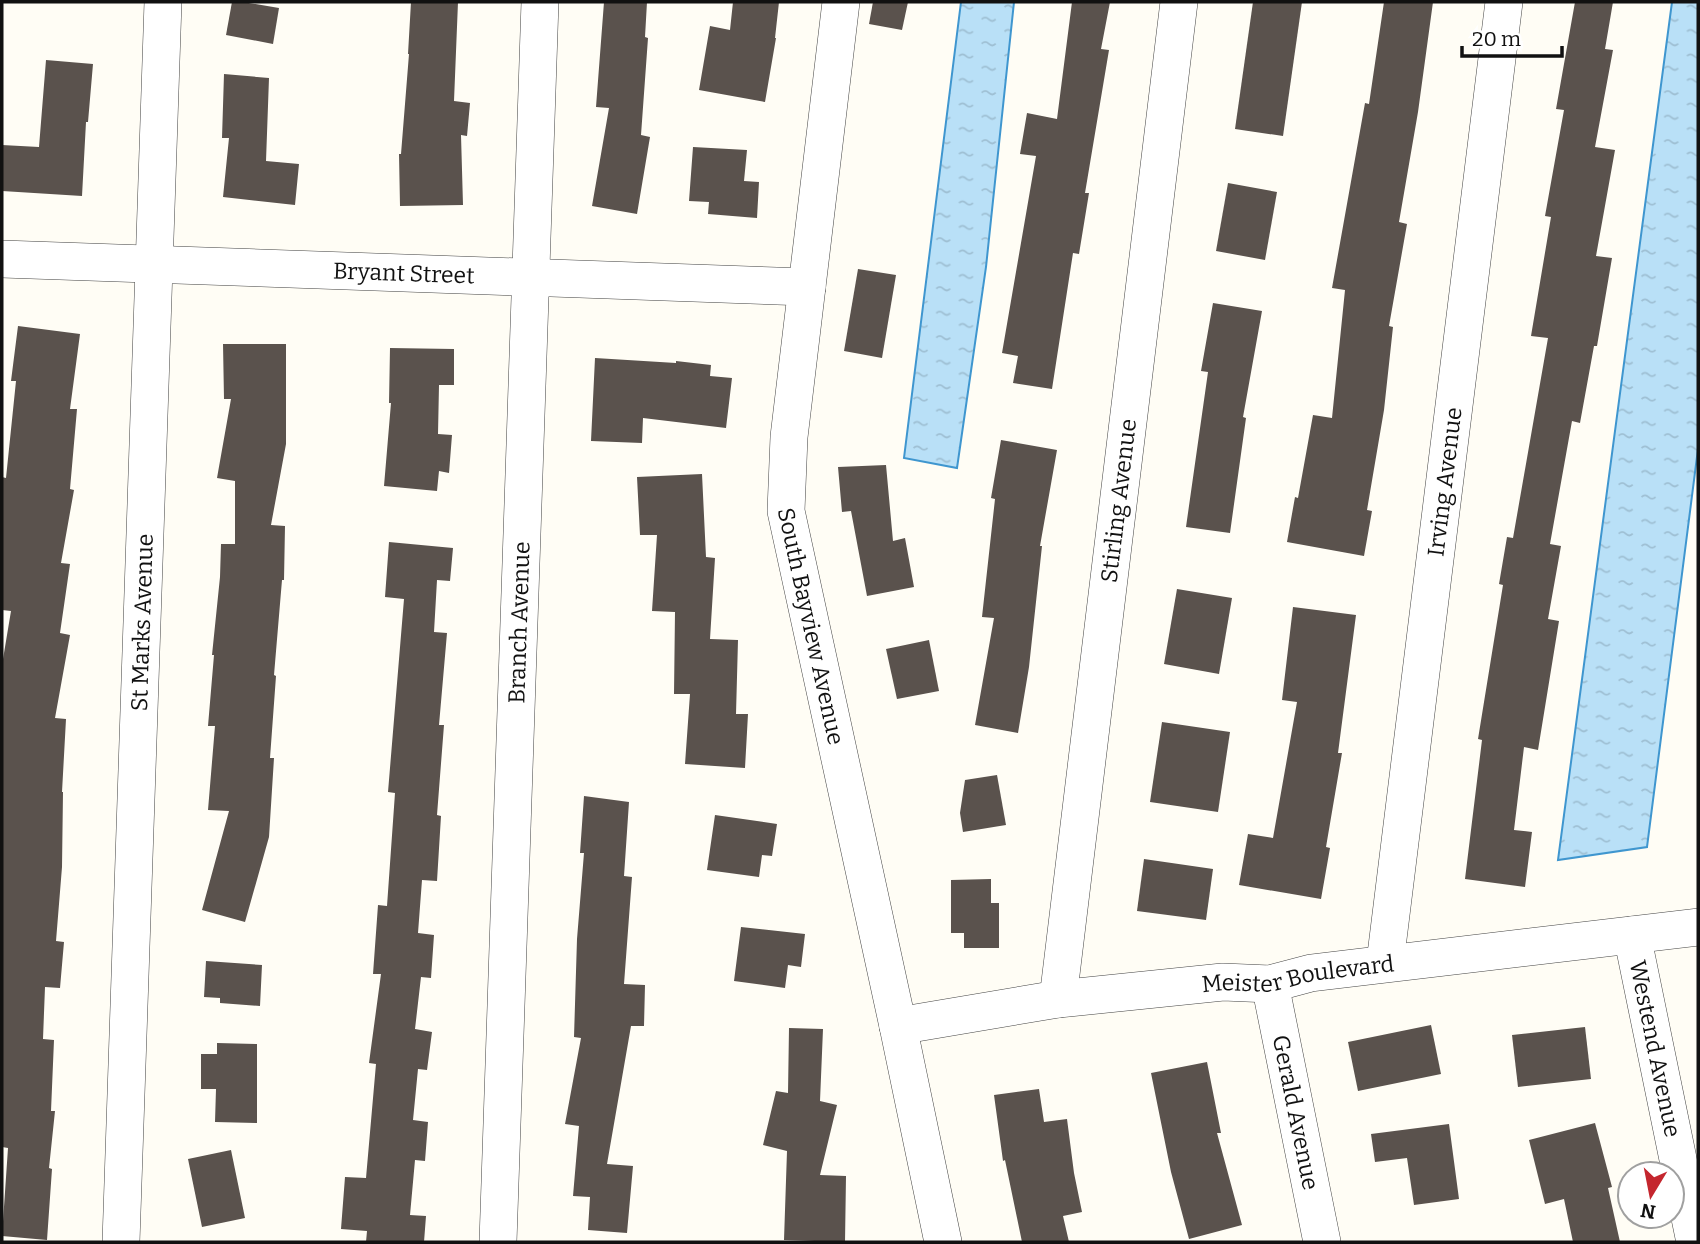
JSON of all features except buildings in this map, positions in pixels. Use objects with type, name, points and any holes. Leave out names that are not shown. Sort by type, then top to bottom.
[{"type":"street","name":"St Marks Avenue","points":[[121,1242],[163,2]]},
{"type":"street","name":"Branch Avenue","points":[[498,1242],[540,2]]},
{"type":"street","name":"South Bayview Avenue","points":[[841,2],[789,437],[786,511],[943,1242]]},
{"type":"street","name":"Stirling Avenue","points":[[1058,999],[1179,2]]},
{"type":"street","name":"Irving Avenue","points":[[1385,963],[1504,2]]},
{"type":"street","name":"Bryant Street","points":[[2,259],[807,287]]},
{"type":"street","name":"Meister Boulevard","points":[[898,1026],[1058,999],[1223,982],[1270,984],[1311,973],[1385,963],[1698,928]]},
{"type":"street","name":"Westend Avenue","points":[[1632,935],[1695,1242]]},
{"type":"street","name":"Gerald Avenue","points":[[1270,984],[1322,1242]]},
{"type":"water","points":[[961,2],[1014,2],[986,267],[957,468],[904,458]]},
{"type":"water","points":[[1672,2],[1698,2],[1698,449],[1647,847],[1558,860]]}]
